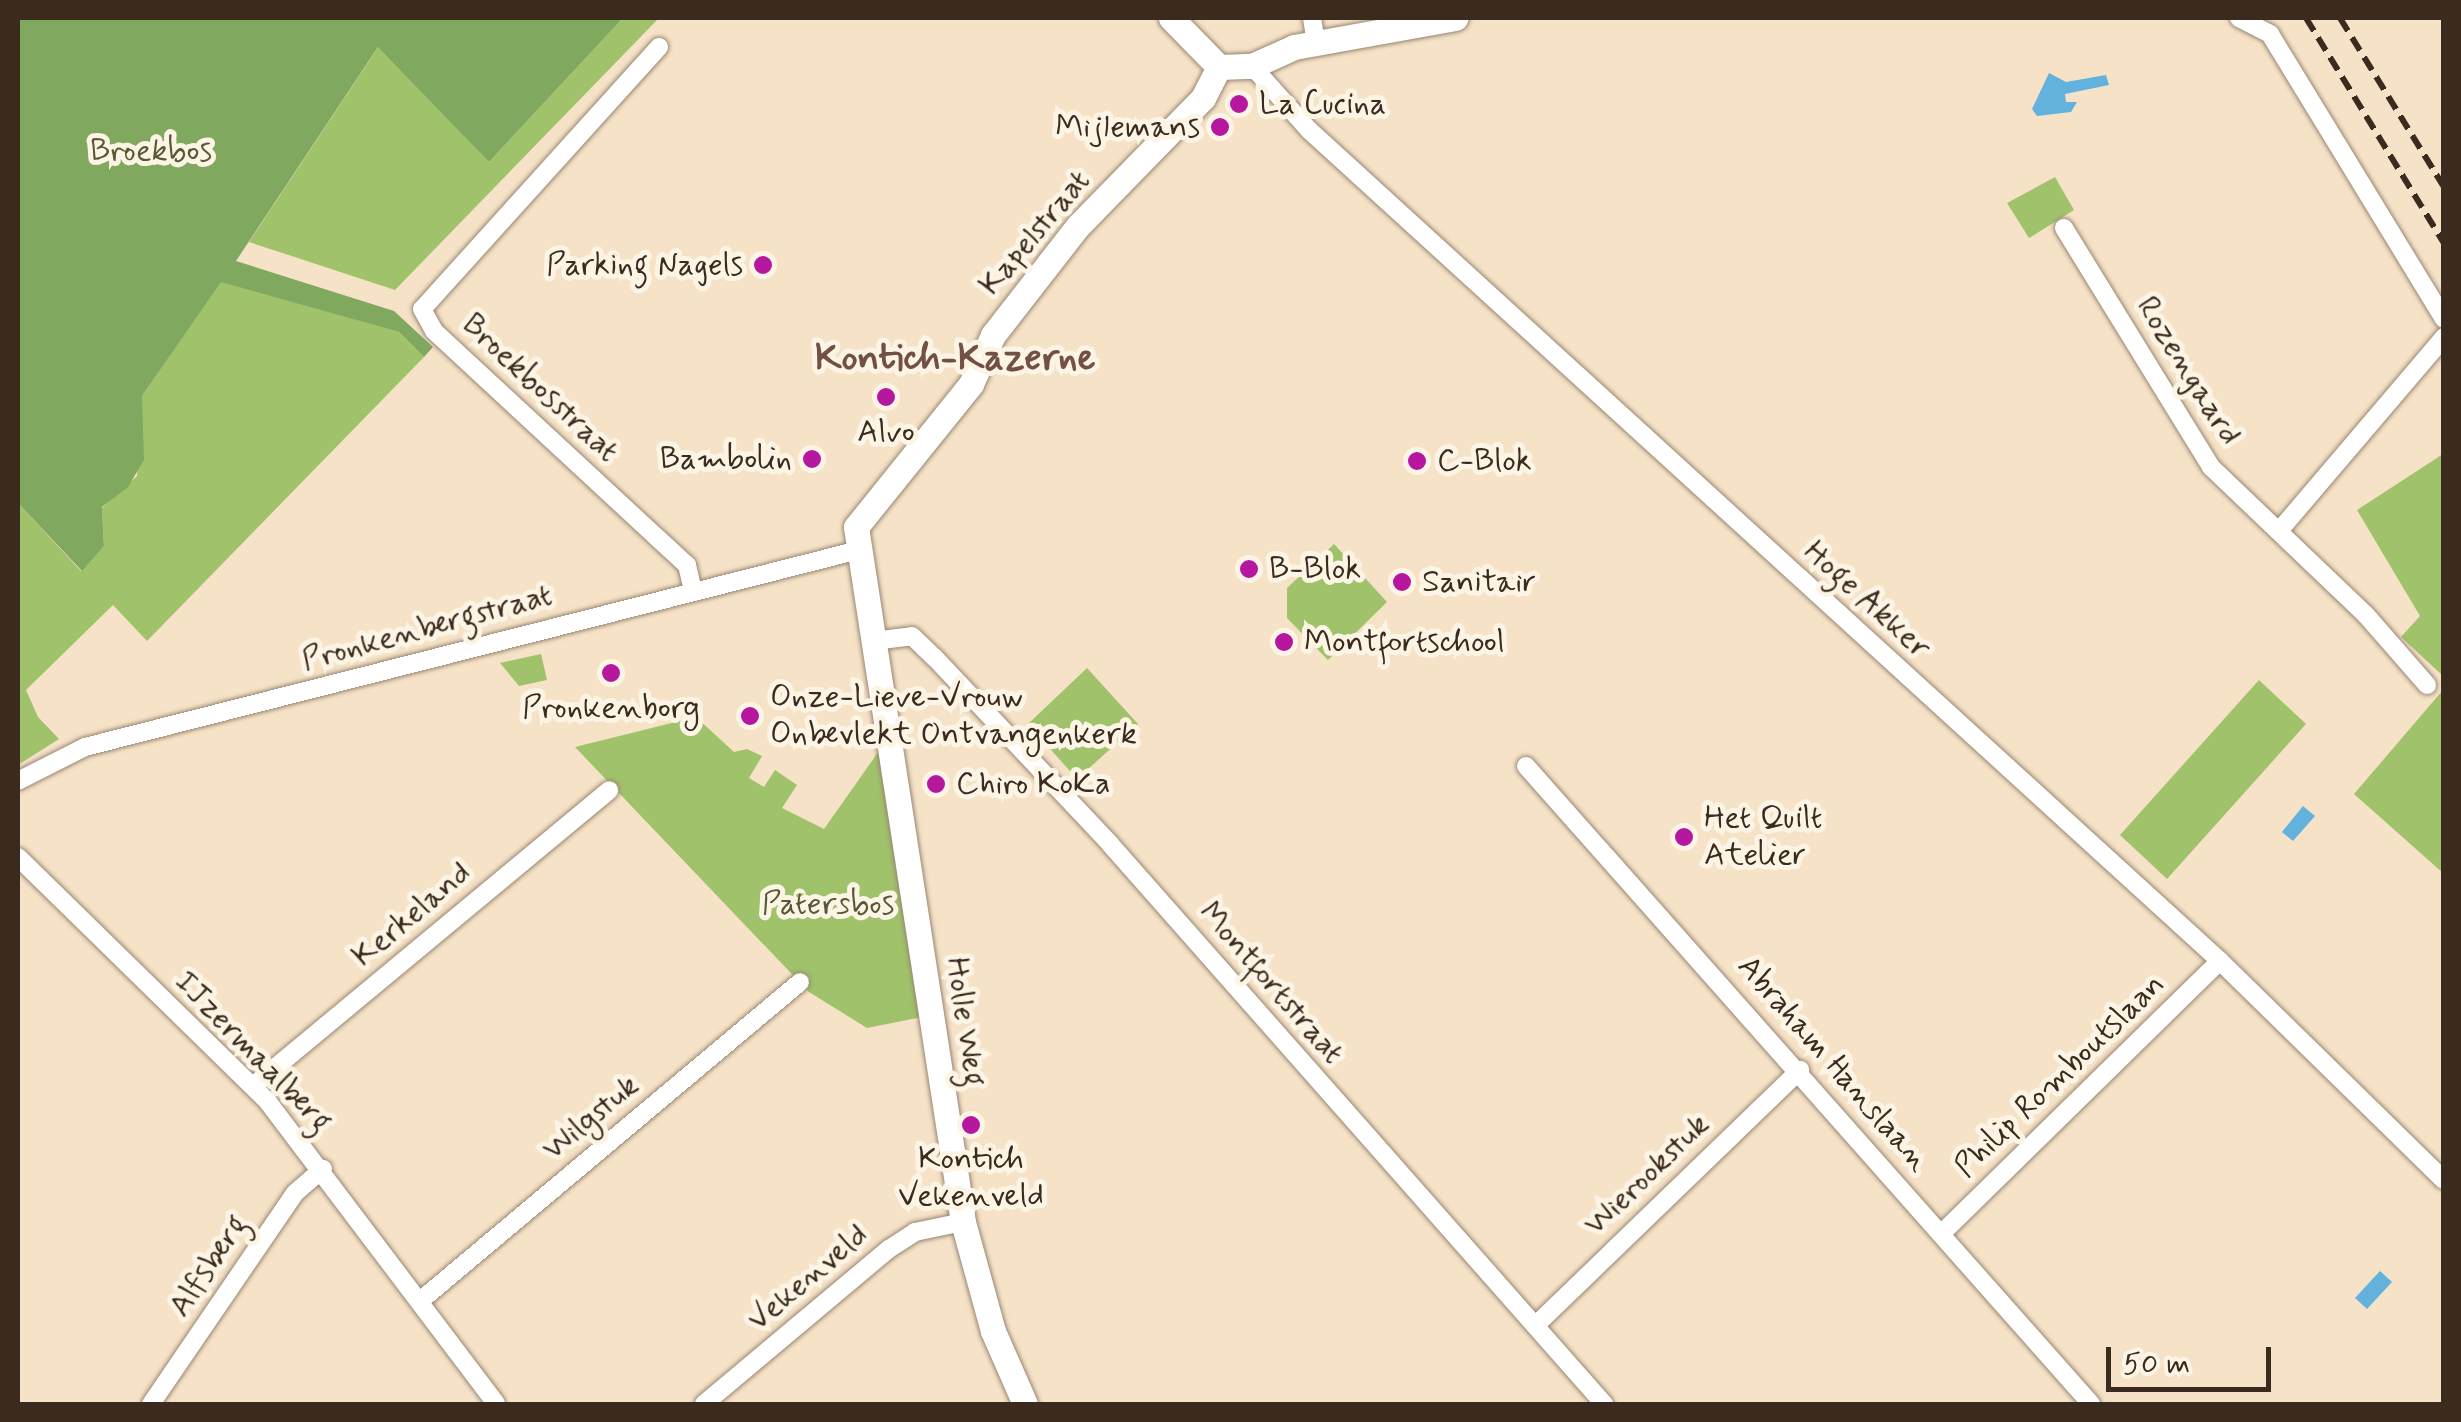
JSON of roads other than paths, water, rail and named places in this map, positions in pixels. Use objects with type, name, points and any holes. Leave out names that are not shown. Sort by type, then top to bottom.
[{"type":"street","points":[[1172,18],[1218,67],[1252,66],[1314,30],[1454,18]]},
{"type":"street","points":[[2239,18],[2270,34],[2444,319]]},
{"type":"street","name":"Broekbosstraat","points":[[659,47],[422,309],[434,330],[687,565],[693,592]]},
{"type":"street","name":"Hoge Akker","points":[[1252,66],[1309,130],[2220,962],[2444,1180]]},
{"type":"street","name":"Kapelstraat","points":[[858,550],[861,512],[971,384],[993,335],[1078,226],[1202,98],[1218,67]]},
{"type":"street","name":"Rozengaard","points":[[2064,228],[2211,467],[2280,531],[2427,685]]},
{"type":"street","points":[[2280,531],[2444,337]]},
{"type":"street","name":"Pronkenbergstraat","points":[[18,781],[85,747],[858,550]]},
{"type":"street","name":"Holle Weg","points":[[858,550],[963,1222],[993,1331],[1025,1404]]},
{"type":"street","name":"Montfortstraat","points":[[874,641],[916,639],[1110,844],[1604,1404]]},
{"type":"street","name":"Abraham Hanslaan","points":[[1526,766],[1800,1070],[2091,1404]]},
{"type":"street","name":"Kerkeland","points":[[253,1086],[609,790]]},
{"type":"street","name":"IJzermaalberg","points":[[18,857],[253,1086],[323,1169],[496,1404]]},
{"type":"street","name":"Philip Romboutslaan","points":[[1942,1233],[2220,962]]},
{"type":"street","name":"Wilgstuk","points":[[420,1301],[800,982]]},
{"type":"street","name":"Wierookstuk","points":[[1537,1324],[1800,1070]]},
{"type":"street","name":"Alfsberg","points":[[151,1404],[295,1192],[323,1169]]},
{"type":"street","name":"Vekenveld","points":[[704,1404],[889,1249],[915,1232],[963,1222]]},
{"type":"water","points":[[2049,73],[2066,82],[2106,75],[2109,85],[2065,94],[2066,102],[2077,102],[2071,112],[2037,116],[2032,109]]},
{"type":"water","points":[[2303,806],[2315,816],[2293,841],[2282,832]]},
{"type":"water","points":[[2380,1271],[2392,1282],[2367,1309],[2355,1298]]},
{"type":"railway","points":[[2306,18],[2444,243]]},
{"type":"railway","points":[[2340,18],[2444,187]]},
{"type":"place","name":"La Cucina","points":[[1239,104]]},
{"type":"place","name":"Mijlemans","points":[[1220,127]]},
{"type":"place","name":"Parking Nagels","points":[[763,265]]},
{"type":"place","name":"Alvo","points":[[886,397]]},
{"type":"place","name":"Bambolin","points":[[812,459]]},
{"type":"place","name":"C-Blok","points":[[1417,461]]},
{"type":"place","name":"B-Blok","points":[[1249,569]]},
{"type":"place","name":"Sanitair","points":[[1402,582]]},
{"type":"place","name":"Montfortschool","points":[[1284,642]]},
{"type":"place","name":"Pronkenborg","points":[[611,673]]},
{"type":"place","name":"Onze-Lieve-Vrouw Onbevlekt Ontvangenkerk","points":[[750,716]]},
{"type":"place","name":"Chiro KoKa","points":[[936,784]]},
{"type":"place","name":"Het Quilt Atelier","points":[[1684,837]]},
{"type":"place","name":"Kontich Vekenveld","points":[[971,1125]]},
{"type":"district","name":"Kontich-Kazerne","points":[[955,359]]},
{"type":"park label","name":"Broekbos","points":[[151,151]]},
{"type":"park label","name":"Patersbos","points":[[828,904]]}]
